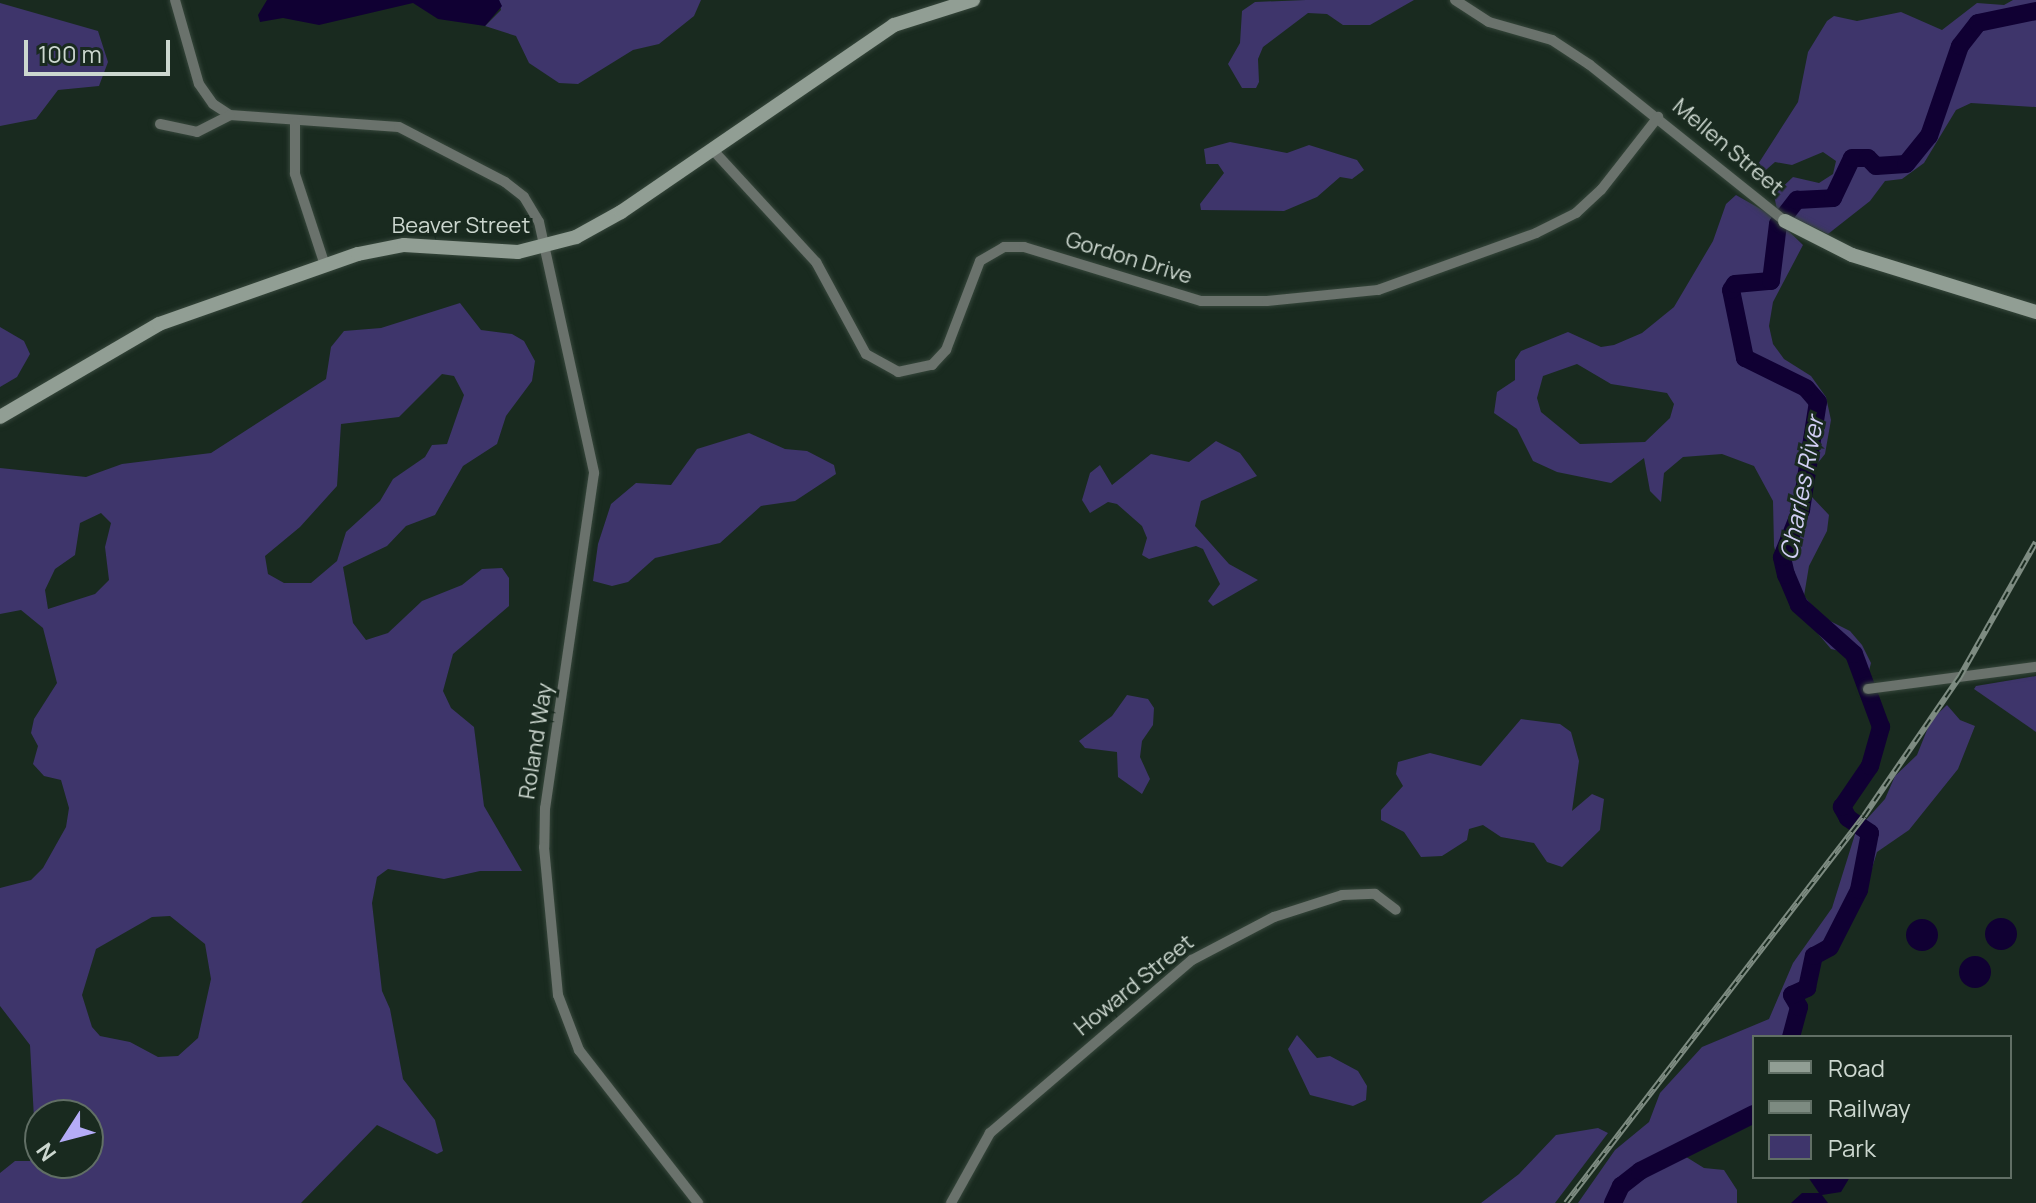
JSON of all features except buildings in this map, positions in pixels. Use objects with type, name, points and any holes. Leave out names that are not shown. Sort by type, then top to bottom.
[{"type":"street","points":[[160,124],[197,132],[230,115],[213,104],[199,84],[175,0]]},
{"type":"street","name":"Beaver Street","points":[[0,417],[159,324],[325,265],[404,245],[499,253],[546,247],[621,212],[894,25],[973,0]]},
{"type":"street","name":"Mellen Street","points":[[1455,0],[1489,22],[1552,40],[1658,117],[1714,170],[1781,219],[1852,255],[2036,312]]},
{"type":"street","name":"Roland Way","points":[[230,115],[399,127],[524,197],[546,247],[594,473],[545,808],[544,847],[558,995],[579,1050],[698,1203]]},
{"type":"street","name":"Gordon Drive","points":[[712,149],[816,262],[866,354],[898,372],[932,365],[946,350],[980,261],[1004,247],[1024,247],[1201,301],[1267,301],[1378,290],[1536,233],[1576,213],[1601,190],[1658,117]]},
{"type":"street","points":[[295,122],[295,174],[325,265]]},
{"type":"street","points":[[1868,689],[2036,667]]},
{"type":"street","name":"Howard Street","points":[[951,1203],[977,1150],[1005,1118],[1192,960],[1274,917],[1342,895],[1375,894],[1396,910]]},
{"type":"green space","points":[[499,0],[701,0],[694,16],[659,44],[633,50],[578,84],[559,83],[529,63],[516,36],[485,26],[501,10]]},
{"type":"green space","points":[[1414,0],[1370,25],[1343,25],[1327,14],[1308,13],[1263,47],[1258,59],[1259,82],[1256,88],[1242,88],[1228,64],[1240,43],[1242,11],[1255,2]]},
{"type":"green space","points":[[2013,0],[2036,0],[2036,107],[1971,103],[1956,110],[1924,163],[1902,179],[1885,181],[1870,201],[1828,234],[1777,210],[1774,195],[1793,177],[1819,183],[1833,174],[1836,161],[1823,152],[1792,165],[1775,162],[1759,176],[1753,172],[1798,102],[1808,52],[1827,21],[1834,16],[1857,21],[1901,12],[1942,30],[1977,3],[2004,5]]},
{"type":"green space","points":[[0,3],[98,31],[108,62],[99,86],[58,90],[36,119],[0,126]]},
{"type":"green space","points":[[1230,142],[1287,153],[1309,145],[1357,160],[1364,170],[1352,179],[1340,177],[1317,197],[1284,211],[1201,210],[1200,204],[1224,173],[1218,164],[1206,164],[1204,149]]},
{"type":"green space","points":[[1736,195],[1773,216],[1803,245],[1773,302],[1769,326],[1773,344],[1784,359],[1811,376],[1826,397],[1831,420],[1825,454],[1813,469],[1810,486],[1812,497],[1829,515],[1827,531],[1809,566],[1804,596],[1822,617],[1850,631],[1862,645],[1871,663],[1867,679],[1844,652],[1831,649],[1787,597],[1774,546],[1773,501],[1754,466],[1722,454],[1683,457],[1664,473],[1661,502],[1650,491],[1644,458],[1611,483],[1557,472],[1533,461],[1517,429],[1494,413],[1497,392],[1515,380],[1515,360],[1521,351],[1568,332],[1601,347],[1614,345],[1642,333],[1674,307],[1713,241],[1726,204]],"holes":[[[1577,364],[1611,384],[1667,393],[1674,404],[1670,418],[1645,442],[1580,444],[1541,412],[1537,398],[1543,376]]]},
{"type":"green space","points":[[460,303],[481,330],[512,334],[524,341],[535,361],[532,381],[506,416],[497,444],[463,466],[435,515],[406,526],[387,546],[343,567],[353,623],[366,640],[388,633],[422,601],[462,585],[482,569],[502,568],[509,578],[509,606],[453,654],[443,691],[451,708],[474,727],[484,806],[522,871],[480,871],[444,879],[388,869],[377,877],[372,903],[382,991],[390,1009],[403,1079],[435,1120],[443,1151],[437,1154],[377,1125],[301,1203],[0,1203],[0,1173],[15,1161],[24,1161],[24,1179],[104,1179],[104,1099],[33,1099],[30,1045],[0,1006],[0,888],[31,880],[43,868],[66,827],[69,808],[61,780],[44,776],[33,764],[38,746],[31,733],[34,719],[57,683],[43,628],[21,610],[0,614],[0,468],[86,477],[122,464],[211,453],[326,379],[331,347],[344,331],[381,328]],"holes":[[[442,374],[454,376],[464,395],[447,444],[432,445],[425,457],[393,479],[380,501],[346,532],[337,561],[311,583],[284,583],[268,574],[265,556],[300,527],[337,486],[341,424],[399,417]],[[101,513],[111,523],[105,547],[109,580],[95,594],[48,609],[45,590],[55,569],[75,555],[80,523]],[[170,916],[205,944],[211,979],[198,1038],[178,1056],[158,1057],[130,1042],[100,1036],[92,1027],[82,995],[96,949],[152,917]]]},
{"type":"green space","points":[[0,327],[24,341],[30,354],[17,377],[0,387]]},
{"type":"green space","points":[[749,433],[785,449],[807,451],[834,465],[836,474],[795,501],[761,506],[720,543],[655,558],[628,582],[612,586],[593,581],[598,544],[611,504],[636,483],[671,485],[697,449]]},
{"type":"green space","points":[[1216,441],[1240,453],[1257,476],[1201,501],[1195,526],[1229,564],[1258,580],[1213,606],[1208,601],[1220,584],[1203,549],[1196,546],[1149,559],[1142,555],[1147,538],[1142,526],[1117,504],[1108,502],[1090,513],[1082,500],[1090,473],[1100,465],[1112,485],[1151,454],[1189,462]]},
{"type":"green space","points":[[2036,676],[2036,732],[1974,689],[1976,686]]},
{"type":"green space","points":[[1127,695],[1148,699],[1154,708],[1153,725],[1142,741],[1140,757],[1150,779],[1142,794],[1118,777],[1117,752],[1085,748],[1079,741],[1112,716]]},
{"type":"green space","points":[[1947,705],[1960,720],[1975,726],[1958,769],[1909,830],[1877,852],[1864,894],[1810,967],[1790,1035],[1752,1035],[1752,1110],[1702,1138],[1683,1155],[1704,1168],[1724,1170],[1737,1190],[1737,1203],[1578,1203],[1615,1150],[1649,1122],[1660,1093],[1702,1047],[1769,1019],[1793,963],[1832,908],[1856,831],[1885,799],[1895,776],[1917,755],[1931,720]]},
{"type":"green space","points":[[1521,719],[1560,724],[1571,732],[1579,761],[1572,811],[1592,794],[1604,799],[1600,830],[1562,867],[1547,862],[1534,843],[1501,837],[1483,825],[1469,829],[1467,840],[1442,856],[1421,857],[1404,832],[1381,820],[1381,810],[1403,786],[1396,774],[1398,762],[1430,753],[1481,766]]},
{"type":"green space","points":[[1297,1035],[1317,1058],[1330,1056],[1358,1071],[1367,1086],[1366,1100],[1353,1106],[1310,1095],[1288,1049]]},
{"type":"green space","points":[[1598,1128],[1608,1133],[1555,1203],[1481,1203],[1519,1174],[1556,1135]]},
{"type":"shaded area","points":[[267,0],[499,0],[502,6],[485,26],[438,19],[413,3],[319,25],[283,18],[260,22],[258,15]]},
{"type":"shaded area","points":[[2001,918],[2013,922],[2017,934],[2013,946],[2001,950],[1989,946],[1985,934],[1989,922]]},
{"type":"shaded area","points":[[1922,919],[1934,923],[1938,935],[1934,947],[1922,951],[1910,947],[1906,935],[1910,923]]},
{"type":"shaded area","points":[[1975,956],[1987,960],[1991,972],[1987,984],[1975,988],[1963,984],[1959,972],[1963,960]]},
{"type":"shaded area","points":[[1809,1179],[1849,1179],[1841,1192],[1822,1195],[1828,1203],[1791,1203],[1802,1193],[1819,1193]]},
{"type":"waterway","name":"Charles River","points":[[1792,1035],[1799,1007],[1792,995],[1807,988],[1814,956],[1830,947],[1859,890],[1870,833],[1848,818],[1842,807],[1870,766],[1881,727],[1854,654],[1799,605],[1782,557],[1801,510],[1818,402],[1806,388],[1745,358],[1731,290],[1735,284],[1771,281],[1778,224],[1797,200],[1833,198],[1852,158],[1868,158],[1876,166],[1906,164],[1929,136],[1960,46],[1978,23],[2036,11]]},
{"type":"waterway","name":"Charles River","points":[[1613,1203],[1621,1186],[1640,1171],[1752,1115]]},
{"type":"railway","points":[[1566,1203],[1864,816],[1959,678],[2036,542]]}]
